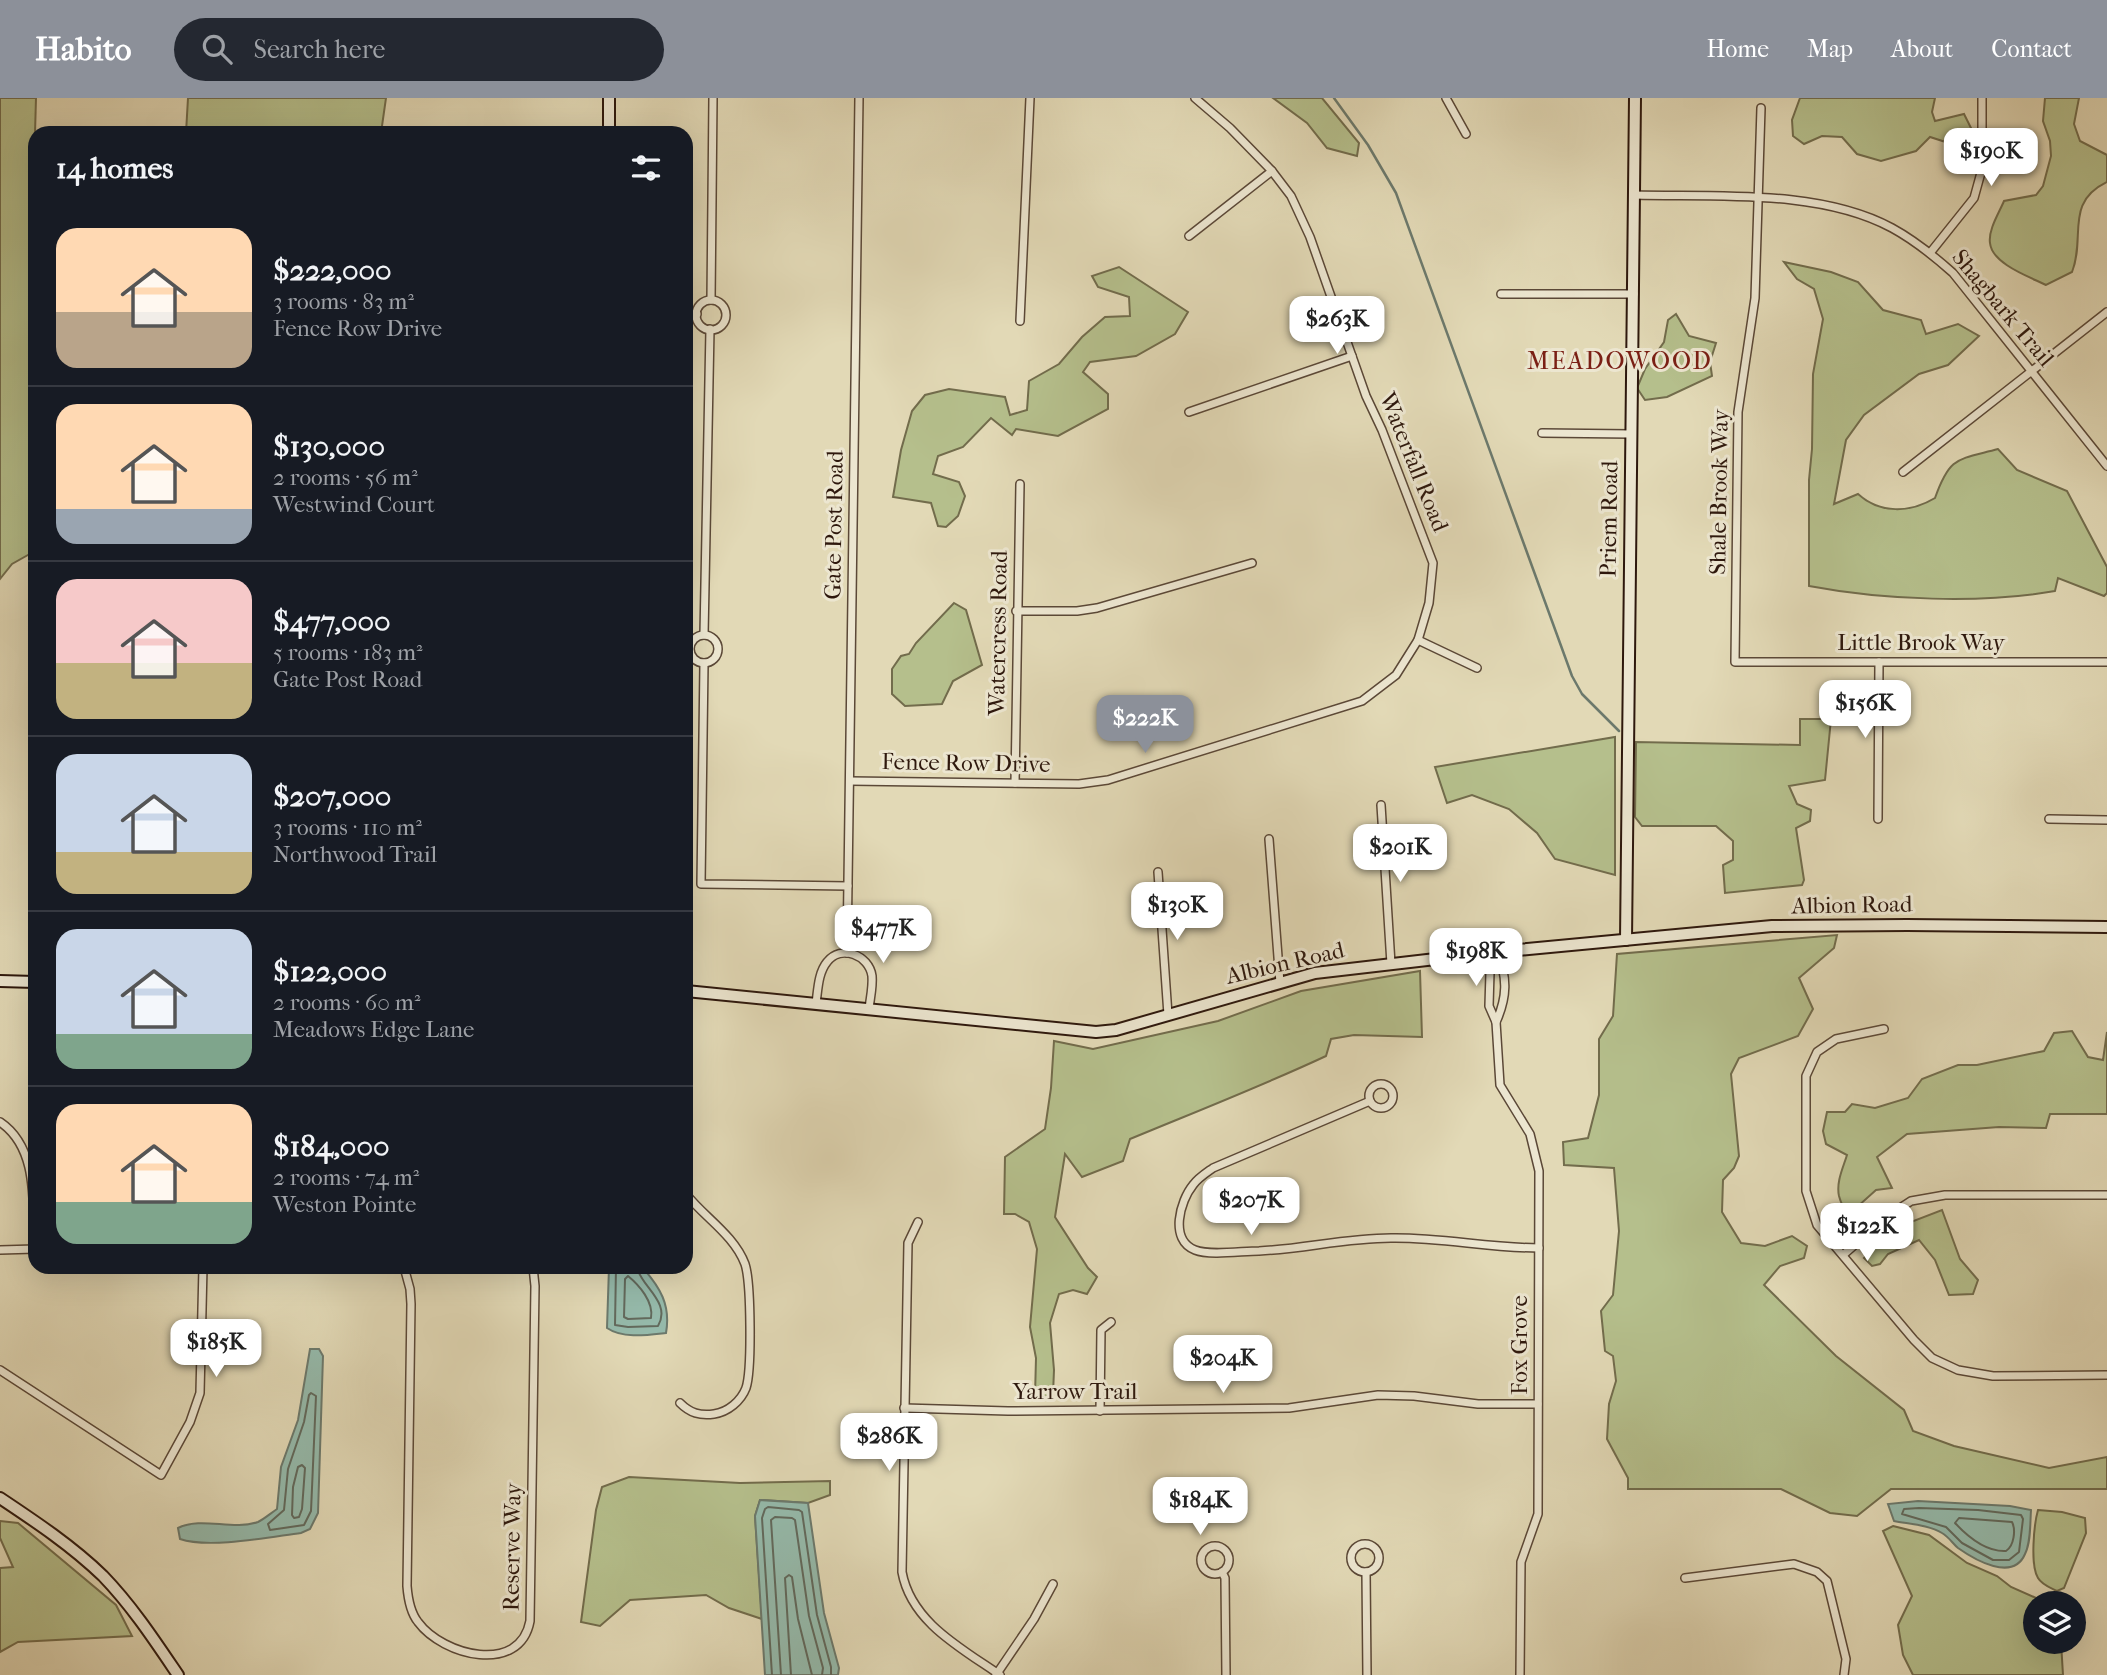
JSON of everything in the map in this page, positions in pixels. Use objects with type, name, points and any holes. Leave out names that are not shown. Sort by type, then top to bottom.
[{"type":"street","points":[[609,98],[609,126]]},
{"type":"street","points":[[711,300],[713,98]]},
{"type":"street","name":"Gate Post Road","points":[[847,953],[859,98]]},
{"type":"street","points":[[1020,321],[1030,98]]},
{"type":"street","name":"Waterfall Road","points":[[1195,98],[1230,128],[1272,171],[1291,196],[1310,237],[1352,356],[1433,563],[1429,603],[1418,640]]},
{"type":"street","points":[[1446,98],[1466,134]]},
{"type":"street","name":"Priem Road","points":[[1626,940],[1636,98]]},
{"type":"street","points":[[1930,253],[1974,198],[1982,169],[1982,98]]},
{"type":"street","name":"Shale Brook Way","points":[[1735,662],[1738,412],[1755,298],[1761,108]]},
{"type":"street","points":[[1189,236],[1272,171]]},
{"type":"street","name":"Shagbark Trail","points":[[1635,195],[1802,200],[1833,206],[1891,228],[1930,253],[1952,273],[2107,466]]},
{"type":"street","points":[[1501,294],[1634,294]]},
{"type":"street","points":[[711,300],[722,305],[726,313],[721,326],[710,329],[702,326],[697,314],[702,304],[711,300]]},
{"type":"street","points":[[1903,472],[2107,312]]},
{"type":"street","points":[[693,314],[697,314]]},
{"type":"street","points":[[704,635],[710,329]]},
{"type":"street","points":[[1189,412],[1352,356]]},
{"type":"street","points":[[1542,433],[1631,435]]},
{"type":"street","name":"Watercress Road","points":[[1015,783],[1020,484]]},
{"type":"street","points":[[1016,611],[1077,611],[1097,608],[1252,564]]},
{"type":"street","points":[[693,645],[695,639],[704,635],[715,639],[718,648],[716,657],[704,663]]},
{"type":"street","points":[[1418,640],[1477,668]]},
{"type":"street","name":"Fence Row Drive","points":[[850,781],[1079,784],[1108,780],[1362,701],[1396,675],[1418,640]]},
{"type":"street","points":[[693,656],[704,663]]},
{"type":"street","name":"Little Brook Way","points":[[1735,662],[2107,662]]},
{"type":"street","points":[[1878,818],[1879,662]]},
{"type":"street","points":[[704,663],[701,884],[848,886]]},
{"type":"street","points":[[1381,805],[1391,964]]},
{"type":"street","points":[[2049,819],[2107,820]]},
{"type":"street","points":[[1269,839],[1280,983]]},
{"type":"street","points":[[1158,872],[1168,1015]]},
{"type":"street","name":"Albion Road","points":[[693,992],[1096,1032],[1116,1030],[1329,971],[1496,952],[1772,926],[2107,927]]},
{"type":"street","name":"Fox Grove","points":[[1496,952],[1504,970],[1503,1006],[1496,1022]]},
{"type":"street","name":"Fox Grove","points":[[1496,952],[1490,972],[1489,1006],[1496,1022],[1500,1086],[1530,1134],[1539,1171],[1538,1514],[1521,1562],[1521,1675]]},
{"type":"street","points":[[816,1003],[825,965],[834,956],[847,953],[863,959],[870,971],[872,981],[869,1009]]},
{"type":"street","points":[[0,981],[28,982]]},
{"type":"street","points":[[1884,1029],[1836,1039],[1817,1052],[1806,1076],[1806,1191],[1817,1226],[1932,1358],[1958,1370],[1993,1377],[2107,1375]]},
{"type":"street","points":[[1370,1101],[1207,1172],[1192,1186],[1182,1206],[1180,1228],[1185,1244],[1197,1251],[1285,1250],[1368,1238],[1410,1238],[1479,1246],[1539,1248]]},
{"type":"street","points":[[0,1122],[15,1135],[26,1152],[28,1162]]},
{"type":"street","points":[[1843,1255],[1888,1216],[1911,1202],[1945,1195],[2107,1195]]},
{"type":"street","points":[[680,1403],[689,1411],[699,1414],[722,1412],[740,1399],[746,1389],[749,1372],[750,1292],[744,1262],[726,1236],[693,1201]]},
{"type":"street","points":[[918,1222],[908,1243],[902,1572],[904,1584],[924,1619],[998,1674],[1053,1584]]},
{"type":"street","points":[[0,1250],[28,1249]]},
{"type":"street","points":[[0,1370],[162,1475],[190,1422],[200,1393],[203,1274]]},
{"type":"street","name":"Reserve Way","points":[[405,1274],[411,1304],[407,1586],[410,1605],[419,1624],[435,1639],[475,1656],[491,1658],[506,1655],[518,1646],[526,1635],[530,1621],[534,1274]]},
{"type":"street","points":[[1100,1411],[1101,1331],[1111,1322]]},
{"type":"street","name":"Yarrow Trail","points":[[904,1408],[1100,1411],[1289,1408],[1378,1395],[1415,1396],[1478,1404],[1538,1404]]},
{"type":"street","points":[[0,1498],[52,1534],[103,1576],[125,1601],[178,1675]]},
{"type":"street","points":[[1685,1578],[1794,1564],[1817,1572],[1827,1581],[1846,1659],[1844,1675]]},
{"type":"street","points":[[1222,1572],[1225,1578],[1226,1675]]},
{"type":"street","points":[[1366,1572],[1367,1675]]},
{"type":"green space","points":[[0,98],[36,98],[35,126],[28,126],[28,555],[12,564],[0,579]]},
{"type":"green space","points":[[188,98],[386,98],[382,126],[186,126]]},
{"type":"green space","points":[[1273,98],[1322,98],[1359,143],[1357,156],[1327,148],[1307,123]]},
{"type":"green space","points":[[1800,98],[1935,98],[1932,112],[1935,121],[1964,114],[1972,130],[1964,148],[1930,137],[1916,151],[1881,161],[1857,154],[1842,137],[1822,136],[1804,144],[1793,136],[1792,120]]},
{"type":"green space","points":[[2045,98],[2079,98],[2074,124],[2080,141],[2107,155],[2107,182],[2094,190],[2081,210],[2072,272],[2046,285],[2004,263],[1992,251],[1990,243],[1992,227],[2004,201],[2036,195],[2043,186],[2051,156],[2050,141],[2043,121]]},
{"type":"green space","points":[[1784,262],[1831,272],[1858,282],[1883,310],[1921,320],[1926,334],[1958,324],[1979,336],[1948,365],[1919,374],[1864,415],[1846,440],[1834,504],[1858,494],[1885,508],[1916,507],[1935,498],[1945,474],[1957,462],[1998,449],[2017,470],[2067,491],[2107,567],[2107,593],[2104,596],[2058,578],[2055,591],[1996,598],[1932,599],[1868,595],[1809,586],[1813,374],[1823,319],[1814,289],[1797,279]]},
{"type":"green space","points":[[1119,267],[1188,312],[1175,334],[1136,356],[1090,362],[1083,372],[1108,394],[1108,409],[1058,436],[1016,429],[1012,435],[991,418],[963,447],[938,456],[933,474],[959,482],[965,496],[958,516],[946,527],[938,526],[931,503],[893,497],[901,450],[912,411],[925,395],[949,389],[1005,397],[1010,415],[1027,410],[1029,381],[1059,364],[1082,337],[1105,317],[1130,316],[1129,297],[1098,287],[1092,276]]},
{"type":"green space","points":[[1676,314],[1689,336],[1716,343],[1710,362],[1712,376],[1667,397],[1645,400],[1637,388],[1645,369],[1664,342],[1668,320]]},
{"type":"green space","points":[[954,603],[966,610],[982,665],[953,681],[942,704],[905,706],[892,694],[892,669],[901,656],[909,654]]},
{"type":"green space","points":[[1800,719],[1831,719],[1825,780],[1789,786],[1797,804],[1811,810],[1810,821],[1796,828],[1804,880],[1802,885],[1725,893],[1723,865],[1733,860],[1733,841],[1716,826],[1642,826],[1635,817],[1636,742],[1800,745]]},
{"type":"green space","points":[[1615,737],[1615,875],[1555,859],[1537,833],[1509,809],[1472,795],[1447,803],[1435,767]]},
{"type":"green space","points":[[1837,935],[1834,948],[1799,978],[1813,1009],[1798,1036],[1739,1058],[1731,1074],[1739,1156],[1734,1168],[1723,1180],[1722,1212],[1741,1243],[1765,1246],[1792,1236],[1807,1246],[1804,1258],[1780,1266],[1764,1285],[1836,1356],[1904,1410],[1913,1431],[1954,1446],[2049,1468],[2107,1457],[2107,1489],[1891,1489],[1857,1516],[1830,1513],[1781,1489],[1628,1489],[1628,1478],[1607,1439],[1609,1404],[1616,1381],[1613,1356],[1605,1351],[1601,1311],[1613,1295],[1619,1231],[1614,1168],[1564,1165],[1563,1142],[1588,1138],[1599,1095],[1599,1039],[1613,1016],[1617,954]]},
{"type":"green space","points":[[1420,971],[1422,1037],[1354,1035],[1331,1039],[1326,1056],[1130,1139],[1123,1161],[1082,1177],[1065,1154],[1055,1217],[1088,1268],[1097,1277],[1087,1294],[1073,1290],[1059,1294],[1050,1323],[1053,1394],[1046,1397],[1035,1396],[1036,1358],[1030,1327],[1037,1249],[1029,1222],[1015,1214],[1004,1214],[1005,1157],[1045,1129],[1054,1041],[1093,1049],[1218,1021],[1301,991]]},
{"type":"green space","points":[[2072,1031],[2088,1057],[2103,1060],[2107,1032],[2107,1114],[2050,1114],[2046,1128],[1999,1127],[1907,1134],[1877,1157],[1892,1188],[1876,1190],[1857,1207],[1859,1218],[1847,1224],[1838,1186],[1847,1155],[1826,1144],[1823,1131],[1827,1112],[1845,1112],[1852,1104],[1875,1108],[1908,1098],[1922,1079],[1958,1065],[1977,1065],[2044,1051],[2054,1033]]},
{"type":"green space","points":[[1942,1210],[1960,1259],[1978,1280],[1973,1294],[1949,1295],[1935,1260],[1919,1240],[1888,1254],[1880,1264],[1872,1266],[1864,1258],[1890,1230]]},
{"type":"green space","points":[[629,1477],[740,1483],[830,1481],[830,1495],[808,1503],[760,1500],[755,1516],[762,1619],[729,1608],[706,1595],[630,1600],[600,1626],[581,1622],[596,1510],[602,1487]]},
{"type":"green space","points":[[2038,1510],[2085,1518],[2086,1533],[2064,1588],[2057,1591],[2042,1583],[2036,1572],[2035,1525]]},
{"type":"green space","points":[[0,1521],[18,1523],[116,1605],[132,1636],[18,1642],[0,1652],[0,1568],[13,1567],[0,1538]]},
{"type":"green space","points":[[1893,1526],[1929,1535],[1967,1563],[1997,1576],[2023,1592],[2023,1654],[2062,1654],[2063,1675],[1913,1675],[1903,1655],[1898,1625],[1912,1596],[1883,1531]]},
{"type":"water","points":[[609,1274],[648,1274],[663,1297],[667,1314],[666,1333],[628,1335],[607,1328]]},
{"type":"water","points":[[310,1349],[319,1349],[323,1356],[318,1513],[310,1529],[301,1533],[223,1543],[180,1539],[178,1528],[187,1525],[248,1524],[258,1522],[277,1509],[281,1467],[298,1420]]},
{"type":"water","points":[[760,1500],[808,1503],[824,1613],[839,1668],[838,1675],[765,1675],[755,1516]]},
{"type":"water","points":[[1918,1501],[2010,1506],[2031,1510],[2025,1554],[2012,1567],[1993,1566],[1965,1553],[1937,1530],[1894,1521],[1888,1504]]},
{"type":"waterway","points":[[1334,98],[1368,145],[1396,193],[1572,676],[1582,694],[1619,731]]},
{"type":"district","name":"MEADOWOOD","points":[[1620,361]]}]
